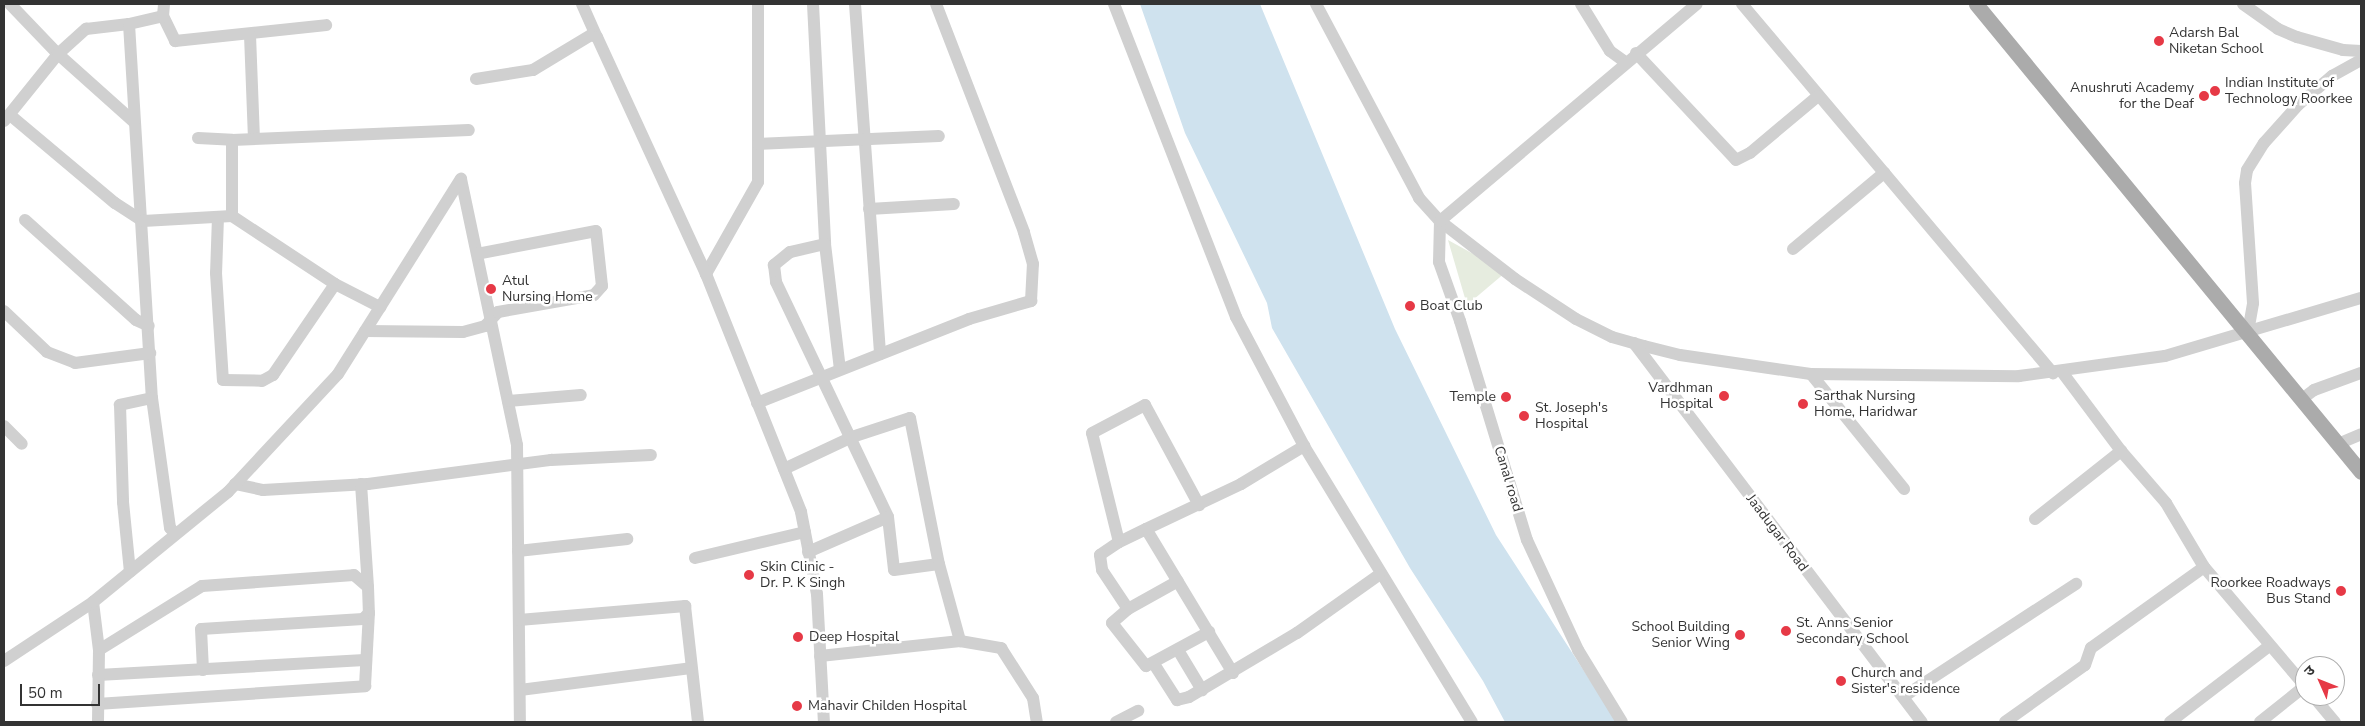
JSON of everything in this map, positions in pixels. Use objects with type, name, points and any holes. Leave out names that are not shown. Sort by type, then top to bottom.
[{"type":"main road","points":[[1976,4],[2248,332],[2361,472]]},
{"type":"street","points":[[10,4],[58,54],[134,122]]},
{"type":"street","points":[[582,4],[706,274],[801,512],[817,594],[824,722]]},
{"type":"street","points":[[706,274],[758,182],[758,4]]},
{"type":"street","points":[[813,4],[825,244],[840,369]]},
{"type":"street","points":[[855,4],[880,354]]},
{"type":"street","points":[[757,403],[969,319],[1031,301],[1034,292],[1033,264],[1024,232],[936,4]]},
{"type":"street","points":[[1114,4],[1236,317],[1304,446],[1379,575],[1472,722]]},
{"type":"street","points":[[1316,4],[1419,198],[1440,221],[1515,279],[1576,319],[1634,343],[1680,355],[1812,374],[2019,376],[2165,356],[2361,298]]},
{"type":"street","points":[[1581,4],[1610,51],[1625,62]]},
{"type":"street","points":[[1440,221],[1625,62],[1697,4]]},
{"type":"street","points":[[1742,4],[1818,96],[2057,372],[2166,504],[2204,567],[2295,675]]},
{"type":"street","points":[[2243,4],[2278,29],[2297,37],[2343,50],[2361,51]]},
{"type":"street","points":[[326,25],[250,35],[175,41],[164,10],[129,24],[86,29],[58,54],[7,118],[115,203],[143,220],[232,216],[335,284],[380,307]]},
{"type":"street","points":[[129,24],[134,122],[143,220],[152,398],[170,528],[176,534]]},
{"type":"street","points":[[250,35],[254,138]]},
{"type":"street","points":[[476,80],[533,70],[591,35],[597,37]]},
{"type":"street","points":[[1636,53],[1736,160],[1750,153],[1818,96]]},
{"type":"street","points":[[2248,332],[2253,303],[2245,183],[2247,170],[2264,143],[2298,105],[2332,76],[2361,60]]},
{"type":"street","points":[[198,138],[232,140],[468,130]]},
{"type":"street","points":[[758,144],[939,136]]},
{"type":"street","points":[[232,140],[232,216]]},
{"type":"street","points":[[1794,249],[1884,173]]},
{"type":"street","points":[[4,661],[93,602],[235,484],[338,374],[461,179],[517,445],[520,722]]},
{"type":"street","points":[[869,209],[954,204]]},
{"type":"street","points":[[218,217],[216,272],[222,380],[262,380],[273,375],[335,284]]},
{"type":"street","points":[[25,220],[136,320],[149,326]]},
{"type":"street","name":"Canal road","points":[[1440,221],[1439,262],[1460,321],[1527,540],[1578,650],[1622,722]]},
{"type":"street","points":[[365,331],[462,332],[485,326],[498,312],[594,295],[602,286],[596,231],[477,254]]},
{"type":"street","points":[[825,244],[790,252],[774,265],[776,282],[819,379],[852,437],[888,517],[894,570],[939,564]]},
{"type":"street","points":[[4,311],[47,352],[75,362],[150,353]]},
{"type":"street","name":"Jaadugar Road","points":[[1634,343],[1922,722]]},
{"type":"street","points":[[2302,399],[2314,390],[2361,373]]},
{"type":"street","points":[[1812,374],[1904,490]]},
{"type":"street","points":[[508,401],[581,396]]},
{"type":"street","points":[[130,572],[123,502],[120,405],[152,398]]},
{"type":"street","points":[[1119,542],[1092,433],[1145,405],[1199,505]]},
{"type":"street","points":[[784,469],[852,437],[910,418],[939,564],[960,641]]},
{"type":"street","points":[[4,426],[22,444]]},
{"type":"street","points":[[2338,444],[2361,434]]},
{"type":"street","points":[[1128,609],[1102,570],[1100,556],[1119,542],[1199,505],[1304,446]]},
{"type":"street","points":[[2035,519],[2121,451]]},
{"type":"street","points":[[235,484],[263,490],[360,484],[518,464],[651,455]]},
{"type":"street","points":[[97,704],[365,686],[369,613],[360,484]]},
{"type":"street","points":[[808,552],[888,517]]},
{"type":"street","points":[[1146,529],[1233,673]]},
{"type":"street","points":[[695,558],[805,532]]},
{"type":"street","points":[[518,551],[627,539]]},
{"type":"street","points":[[2005,722],[2086,665],[2091,648],[2204,567]]},
{"type":"street","points":[[99,650],[202,586],[354,575],[368,586]]},
{"type":"street","points":[[1154,664],[1177,700],[1202,690],[1233,673],[1298,633],[1379,575]]},
{"type":"street","points":[[1178,581],[1128,609],[1112,622],[1139,660],[1146,666],[1154,664],[1209,632]]},
{"type":"street","points":[[1903,698],[2076,584]]},
{"type":"street","points":[[93,602],[99,650],[98,722]]},
{"type":"street","points":[[519,620],[685,606],[698,722]]},
{"type":"street","points":[[203,670],[201,629],[363,620],[369,613]]},
{"type":"street","points":[[820,656],[960,641],[1001,648],[1033,698],[1037,722]]},
{"type":"street","points":[[2170,722],[2269,646]]},
{"type":"street","points":[[1178,650],[1202,690]]},
{"type":"street","points":[[98,675],[366,660]]},
{"type":"street","points":[[520,690],[691,668]]},
{"type":"street","points":[[2260,722],[2295,694]]},
{"type":"street","points":[[2321,706],[2335,722]]},
{"type":"street","points":[[1116,722],[1138,711]]},
{"type":"shaded area","points":[[1448,240],[1506,272],[1467,305]]},
{"type":"water","points":[[1140,4],[1260,4],[1395,329],[1496,535],[1617,722],[1505,722],[1483,681],[1410,568],[1272,328],[1267,303],[1185,133]]},
{"type":"place","name":"Adarsh Bal Niketan School","points":[[2159,41]]},
{"type":"place","name":"Indian Institute of Technology Roorkee","points":[[2215,91]]},
{"type":"place","name":"Anushruti Academy for the Deaf","points":[[2204,96]]},
{"type":"place","name":"Atul Nursing Home","points":[[491,289]]},
{"type":"place","name":"Boat Club","points":[[1410,306]]},
{"type":"place","name":"Vardhman Hospital","points":[[1724,396]]},
{"type":"place","name":"Temple","points":[[1506,397]]},
{"type":"place","name":"Sarthak Nursing Home, Haridwar","points":[[1803,404]]},
{"type":"place","name":"St. Joseph's Hospital","points":[[1524,416]]},
{"type":"place","name":"Skin Clinic - Dr. P. K Singh","points":[[749,575]]},
{"type":"place","name":"Roorkee Roadways Bus Stand","points":[[2341,591]]},
{"type":"place","name":"St. Anns Senior Secondary School","points":[[1786,631]]},
{"type":"place","name":"School Building Senior Wing","points":[[1740,635]]},
{"type":"place","name":"Deep Hospital","points":[[798,637]]},
{"type":"place","name":"Church and Sister's residence","points":[[1841,681]]},
{"type":"place","name":"Mahavir Childen Hospital","points":[[797,706]]}]
